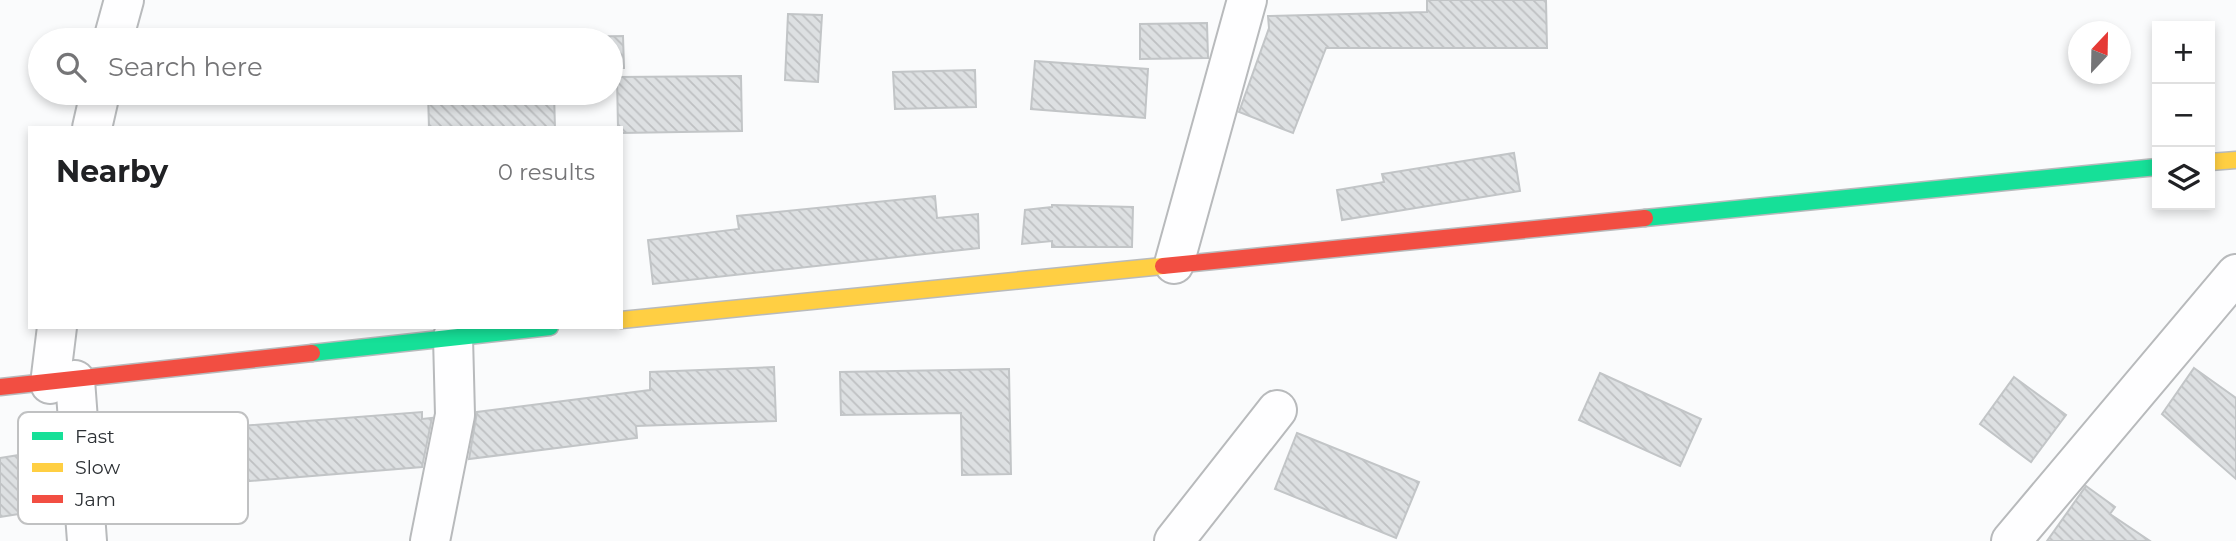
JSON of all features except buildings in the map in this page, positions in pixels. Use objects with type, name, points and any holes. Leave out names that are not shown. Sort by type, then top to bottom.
[{"type":"street","points":[[116,28],[124,0]]},
{"type":"street","points":[[1174,264],[1247,0]]},
{"type":"street","points":[[92,126],[97,105]]},
{"type":"street","points":[[2215,162],[2236,160]]},
{"type":"street","points":[[623,320],[2152,167]]},
{"type":"street","points":[[2011,541],[2236,274]]},
{"type":"street","points":[[57,329],[67,412]]},
{"type":"street","points":[[0,387],[531,329]]},
{"type":"street","points":[[430,541],[455,415],[453,337]]},
{"type":"street","points":[[1174,541],[1277,410]]},
{"type":"traffic: fast","points":[[1645,218],[2152,167]]},
{"type":"traffic: fast","points":[[312,353],[532,329]]},
{"type":"traffic: slow","points":[[2215,162],[2236,160]]},
{"type":"traffic: slow","points":[[623,320],[1163,266]]},
{"type":"traffic: jam","points":[[1163,266],[1645,218]]},
{"type":"traffic: jam","points":[[0,387],[312,353]]}]
